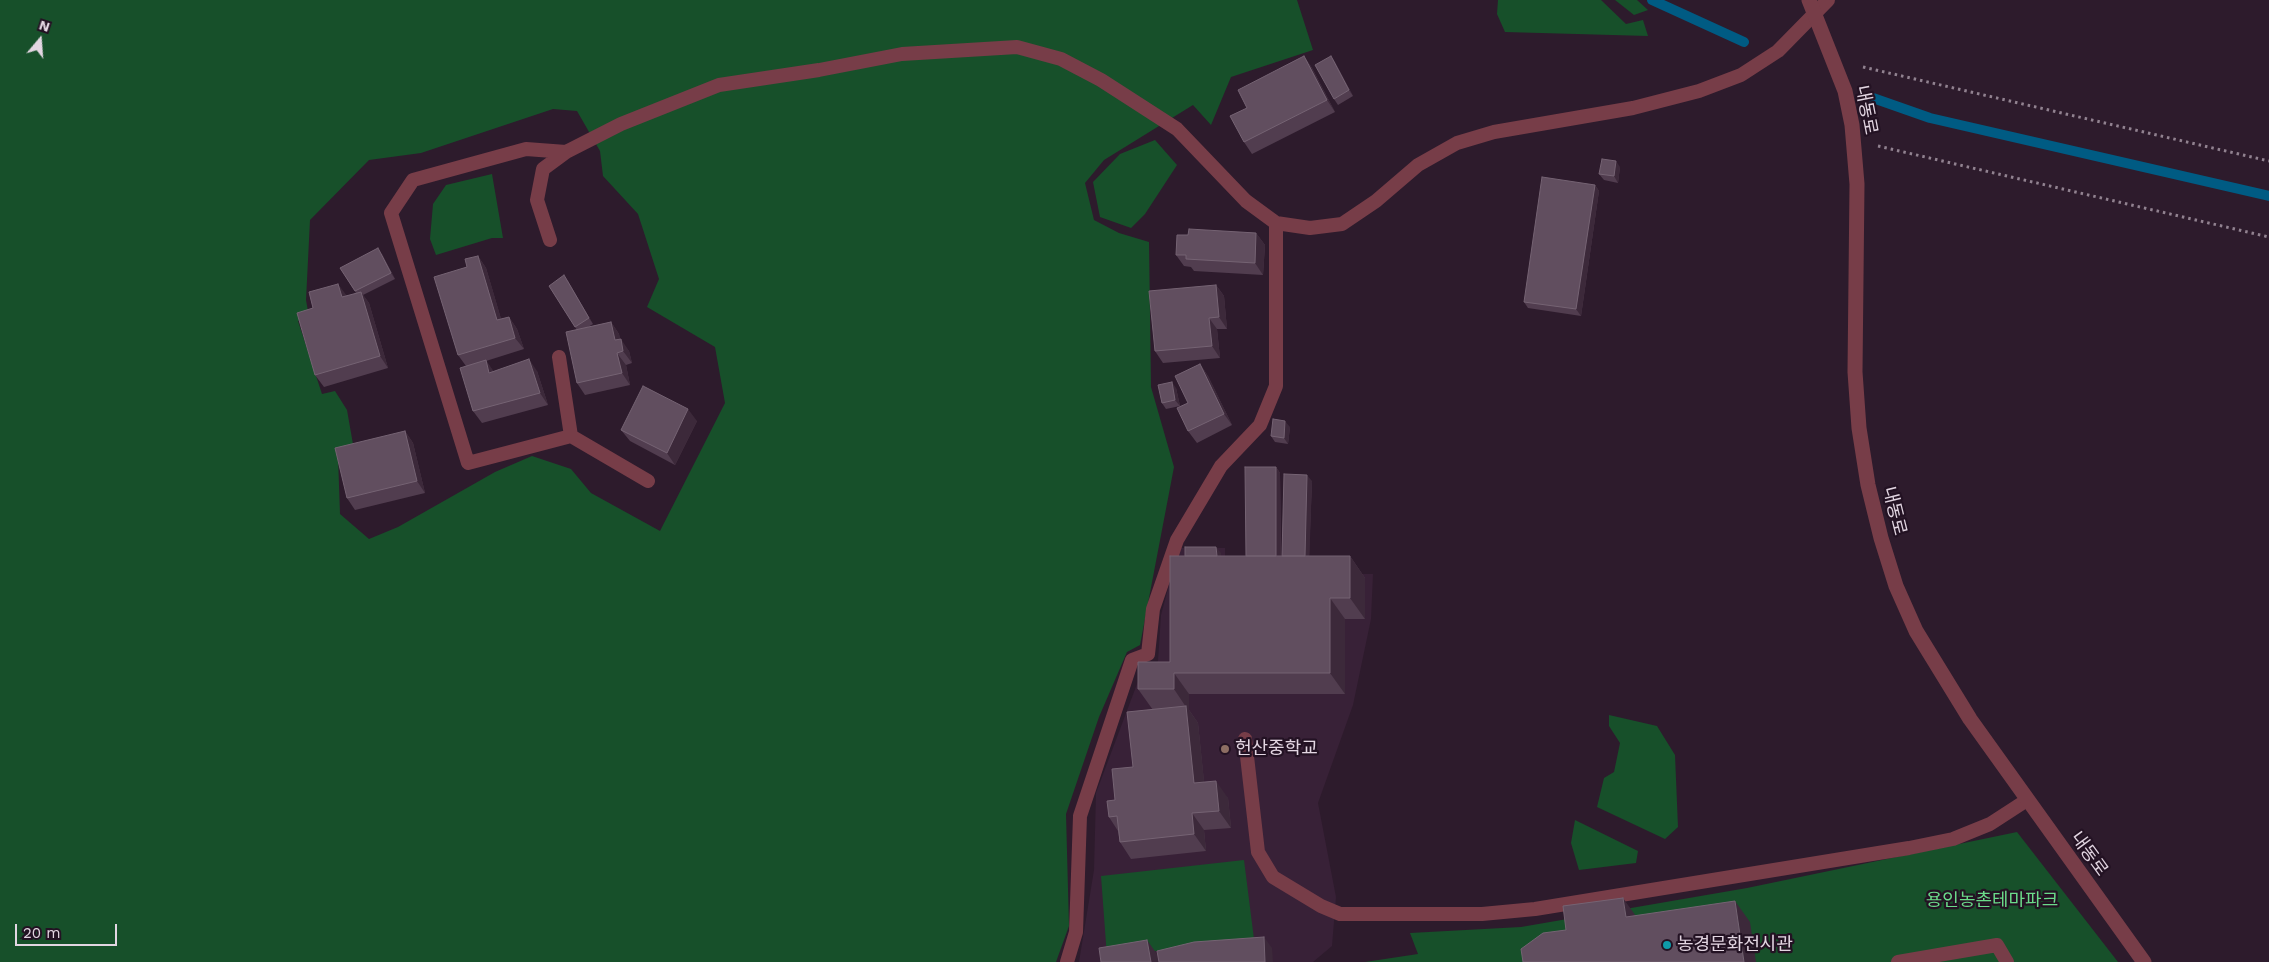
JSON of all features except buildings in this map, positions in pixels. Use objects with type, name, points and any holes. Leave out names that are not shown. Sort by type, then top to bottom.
[{"type":"street","name":"내동로","points":[[1809,0],[1845,91],[1853,140],[1857,184],[1855,372],[1864,456],[1881,538],[1896,586],[1916,631],[1970,719],[2144,962]]},
{"type":"lane","points":[[550,240],[537,200],[543,169],[566,152],[621,124],[719,85],[818,70],[902,54],[1016,47],[1061,59],[1101,80],[1177,128],[1246,201],[1276,223],[1310,228],[1342,224],[1376,201],[1418,165],[1457,143],[1494,132],[1633,108],[1699,91],[1742,75],[1778,51],[1828,0]]},
{"type":"lane","points":[[566,152],[526,149],[413,180],[391,213],[468,463],[571,436],[648,481]]},
{"type":"lane","points":[[1067,962],[1076,932],[1080,816],[1132,660],[1148,654],[1153,608],[1176,540],[1221,466],[1260,425],[1276,386],[1276,223]]},
{"type":"lane","points":[[559,358],[571,436]]},
{"type":"lane","points":[[1245,739],[1258,852],[1273,877],[1321,906],[1340,914],[1482,914],[1535,909],[1899,849],[1953,839],[1990,824],[2027,800]]},
{"type":"lane","points":[[1898,962],[1997,945],[2006,962]]},
{"type":"path","points":[[1833,60],[2269,161]]},
{"type":"path","points":[[1853,140],[2269,237]]},
{"type":"shaded area","name":"헌산중학교","points":[[1179,548],[1225,548],[1225,574],[1373,574],[1371,619],[1353,705],[1318,803],[1336,897],[1332,946],[1313,962],[1079,962],[1094,870],[1096,793],[1140,676],[1150,673],[1158,661],[1161,615]]},
{"type":"green space","points":[[0,0],[1297,0],[1313,50],[1231,77],[1211,125],[1193,105],[1104,160],[1085,183],[1094,220],[1119,233],[1149,242],[1151,387],[1174,467],[1140,645],[1127,652],[1099,717],[1066,814],[1069,926],[1056,962],[0,962]],"holes":[[[553,109],[577,111],[600,151],[603,176],[638,214],[659,279],[647,307],[715,347],[725,403],[660,531],[591,493],[571,469],[532,456],[495,472],[398,527],[369,539],[340,514],[338,456],[354,450],[347,410],[335,391],[322,394],[298,321],[309,317],[306,300],[310,220],[369,160],[421,153]]]},
{"type":"green space","points":[[1498,0],[1601,0],[1626,24],[1643,20],[1648,36],[1505,32],[1497,14]]},
{"type":"green space","points":[[1615,0],[1637,0],[1648,10],[1634,15]]},
{"type":"green space","points":[[1155,140],[1177,165],[1145,214],[1131,228],[1100,217],[1093,182],[1120,154]]},
{"type":"green space","points":[[492,174],[503,238],[492,238],[436,255],[430,239],[433,204],[446,185]]},
{"type":"green space","points":[[1609,715],[1657,726],[1675,755],[1678,827],[1665,839],[1597,807],[1604,778],[1614,772],[1620,743],[1609,726]]},
{"type":"green space","points":[[1575,820],[1638,851],[1636,863],[1579,870],[1571,843]]},
{"type":"green space","name":"용인농촌테마파크","points":[[2017,832],[2118,962],[1365,962],[1418,954],[1410,933],[1521,927],[1747,888]]},
{"type":"green space","points":[[1244,860],[1254,939],[1107,957],[1101,876]]},
{"type":"waterway","points":[[1652,0],[1744,42]]},
{"type":"waterway","points":[[1873,98],[1930,118],[2269,196]]},
{"type":"place","name":"헌산중학교","points":[[1225,749]]},
{"type":"place","name":"농경문화전시관","points":[[1667,945]]}]
